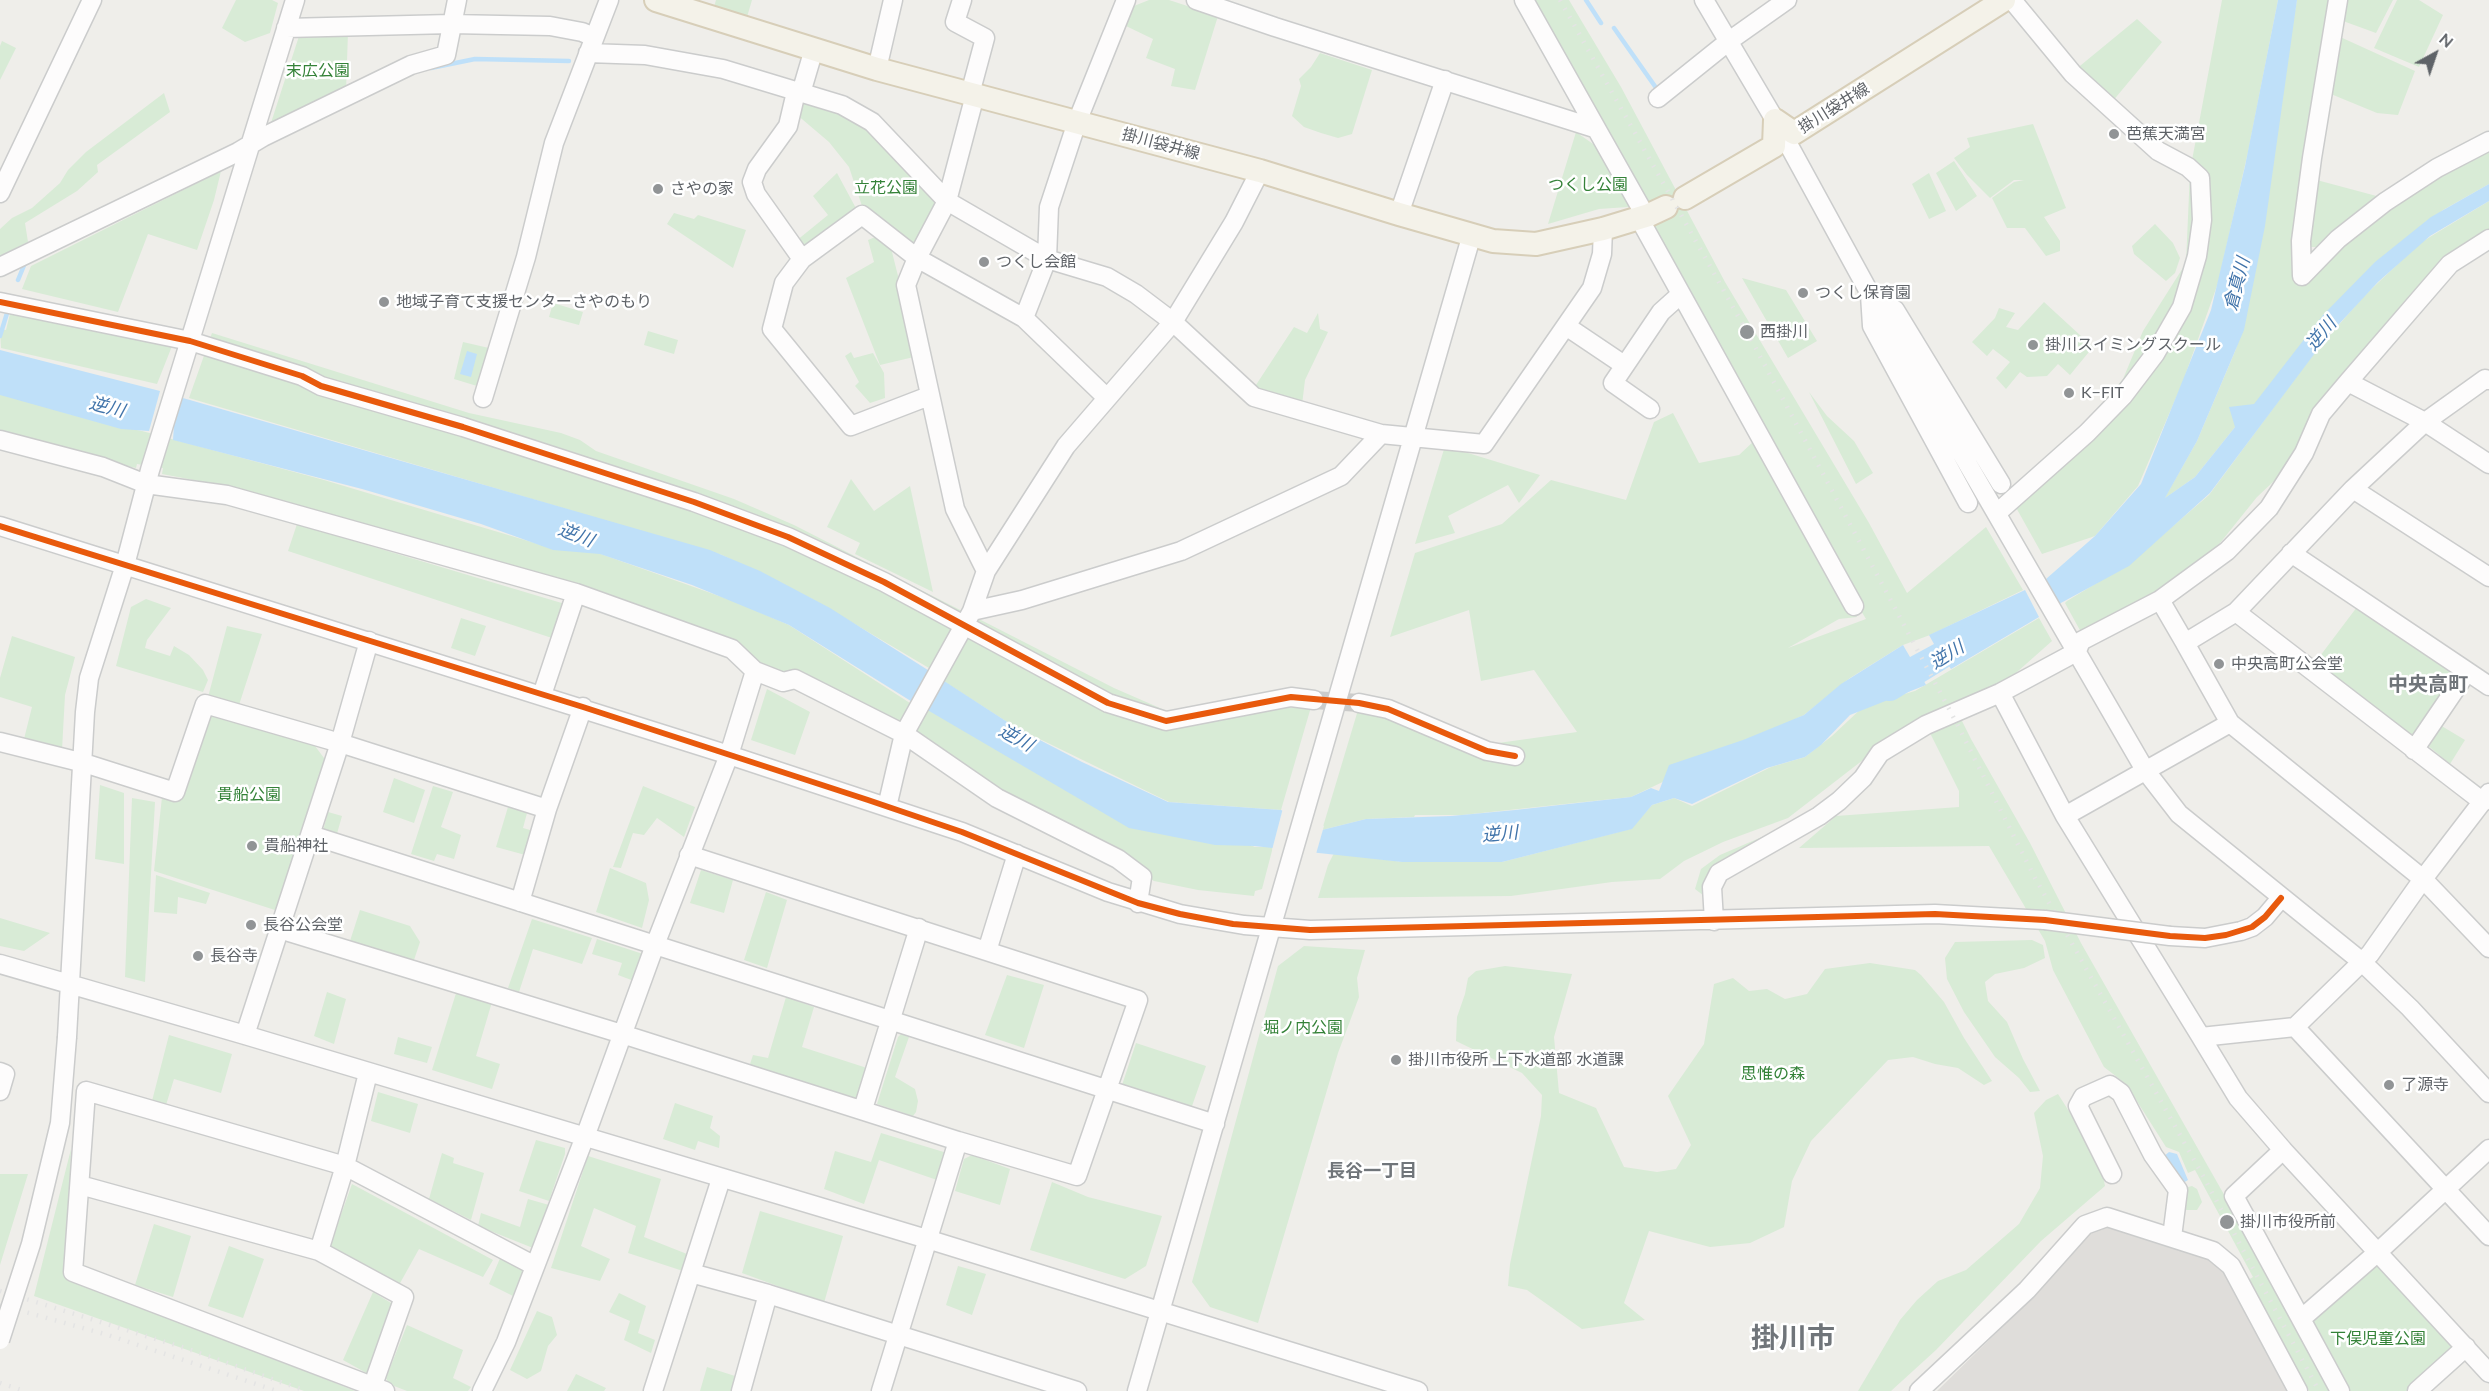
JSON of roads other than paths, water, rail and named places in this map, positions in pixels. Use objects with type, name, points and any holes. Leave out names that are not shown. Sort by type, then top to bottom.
[{"type":"main road","name":"掛川袋井線","points":[[656,0],[877,69],[1260,171],[1493,241],[1536,244],[1603,229],[1659,210],[1774,146],[1775,120]]},
{"type":"main road","name":"掛川袋井線","points":[[1775,120],[1794,133],[2004,0]]},
{"type":"street","points":[[0,193],[92,0]]},
{"type":"street","points":[[0,1340],[31,1244],[60,1124],[89,678],[125,565],[148,477],[295,0]]},
{"type":"street","points":[[0,267],[411,65],[446,56],[457,0]]},
{"type":"street","points":[[483,398],[526,257],[554,143],[609,0]]},
{"type":"street","points":[[877,69],[893,0]]},
{"type":"street","points":[[962,0],[955,22],[985,38],[947,201],[917,258],[906,285],[956,509],[986,571]]},
{"type":"street","points":[[1024,318],[1047,259],[1049,207],[1077,122],[1126,0]]},
{"type":"street","points":[[1196,0],[1594,128]]},
{"type":"street","points":[[1524,0],[1594,128],[1659,210],[1681,294],[1854,606]]},
{"type":"street","points":[[1704,0],[1775,120],[1870,295],[2145,770],[2179,814],[2362,962],[2410,1008],[2489,1093]]},
{"type":"street","points":[[1658,98],[1729,41],[1786,0]]},
{"type":"street","points":[[1999,515],[2123,396],[2155,354],[2182,307],[2197,256],[2202,220],[2200,178],[2188,167],[2158,151],[2073,74],[2012,0]]},
{"type":"street","points":[[2338,0],[2309,178],[2301,241],[2302,276],[2338,239],[2385,202],[2437,168],[2489,141]]},
{"type":"street","points":[[286,28],[452,24],[550,26],[582,32],[591,45],[723,69],[842,105],[872,122],[947,201],[1047,259],[1107,277],[1136,294],[1173,322],[1254,397],[1381,434],[1484,444],[1592,288],[1602,254],[1603,229]]},
{"type":"street","points":[[802,259],[756,194],[752,182],[757,169],[788,126],[814,49]]},
{"type":"street","points":[[1399,214],[1445,80]]},
{"type":"street","points":[[887,807],[904,734],[967,618],[986,571],[1066,446],[1173,322],[1234,222],[1260,171]]},
{"type":"street","points":[[930,396],[851,426],[772,329],[784,283],[802,259],[862,215],[917,258],[1024,318],[1106,397]]},
{"type":"street","points":[[1137,1391],[1472,234]]},
{"type":"street","points":[[1714,921],[1712,887],[1719,873],[1819,816],[1863,778],[1880,753],[1926,725],[2000,693],[2081,641],[2160,600],[2227,550],[2269,508],[2304,453],[2321,414],[2450,264],[2489,239]]},
{"type":"street","points":[[1650,409],[1613,383],[1661,312],[1681,294]]},
{"type":"street","points":[[1870,295],[1895,310],[2001,484]]},
{"type":"street","points":[[1870,295],[1872,326],[1968,503]]},
{"type":"street","points":[[0,302],[189,346],[302,376],[321,386],[463,427],[714,509],[788,537],[967,618],[1108,703],[1166,721],[1291,697],[1314,700]]},
{"type":"street","points":[[1566,326],[1624,365]]},
{"type":"street","points":[[2185,643],[2236,612],[2353,489],[2425,422],[2485,379],[2489,380]]},
{"type":"street","points":[[2348,382],[2425,422],[2489,464]]},
{"type":"street","points":[[967,618],[1181,551],[1341,476],[1381,434]]},
{"type":"street","points":[[0,440],[103,467],[227,495],[576,593],[732,649],[755,671],[783,682],[795,679],[904,734],[997,798],[1118,860],[1142,877],[1138,903]]},
{"type":"street","points":[[2353,489],[2489,577]]},
{"type":"street","points":[[0,525],[583,707],[887,807],[962,832],[1138,903],[1180,914],[1271,928],[1322,930],[1935,914],[2045,920],[2170,936],[2205,938],[2252,927],[2265,917],[2281,898]]},
{"type":"street","points":[[2291,553],[2489,686]]},
{"type":"street","points":[[542,695],[576,593]]},
{"type":"street","points":[[2160,600],[2230,723],[2423,879],[2488,945]]},
{"type":"street","points":[[2200,1037],[2295,1027],[2362,962],[2423,879],[2485,806],[2236,612]]},
{"type":"street","points":[[245,1035],[340,743],[369,641]]},
{"type":"street","points":[[482,1391],[506,1342],[585,1136],[689,855],[729,755],[755,671]]},
{"type":"street","points":[[2414,750],[2467,672]]},
{"type":"street","points":[[2000,693],[2065,816],[2238,1098],[2283,1150],[2489,1373]]},
{"type":"street","points":[[1359,703],[1388,709],[1487,751],[1515,756]]},
{"type":"street","points":[[0,742],[84,763],[175,792],[205,704],[340,743],[548,809]]},
{"type":"street","points":[[520,902],[548,809],[583,707]]},
{"type":"street","points":[[2065,816],[2230,723]]},
{"type":"street","points":[[311,835],[1215,1124]]},
{"type":"street","points":[[987,951],[1017,854]]},
{"type":"street","points":[[279,929],[1077,1176],[1138,1000],[689,855]]},
{"type":"street","points":[[862,1109],[920,928]]},
{"type":"street","points":[[0,964],[585,1136],[1418,1391]]},
{"type":"street","points":[[2295,1027],[2489,1236]]},
{"type":"street","points":[[0,1072],[5,1074],[0,1091]]},
{"type":"street","points":[[319,1251],[345,1166],[368,1073]]},
{"type":"street","points":[[2112,1174],[2078,1106],[2083,1097],[2110,1085],[2121,1094],[2153,1155],[2178,1190],[2172,1237]]},
{"type":"street","points":[[80,1185],[319,1251],[404,1297],[379,1388],[73,1272],[86,1091],[345,1166],[535,1266]]},
{"type":"street","points":[[881,1391],[958,1141]]},
{"type":"street","points":[[2301,1319],[2378,1252],[2489,1149]]},
{"type":"street","points":[[2283,1150],[2234,1196],[2340,1391]]},
{"type":"street","points":[[653,1391],[721,1179]]},
{"type":"street","points":[[1919,1391],[2027,1290],[2085,1225],[2107,1217],[2213,1251],[2231,1266],[2298,1391]]},
{"type":"street","points":[[691,1273],[768,1294],[1077,1391]]},
{"type":"street","points":[[741,1391],[768,1294]]},
{"type":"street","points":[[2417,1391],[2466,1347]]},
{"type":"water","name":"倉真川","points":[[2278,0],[2297,0],[2265,226],[2244,330],[2197,441],[2165,498],[2195,477],[2235,427],[2229,407],[2254,404],[2323,315],[2375,262],[2431,217],[2489,184],[2489,201],[2430,236],[2378,282],[2327,337],[2210,493],[2129,566],[2059,604],[2046,579],[2095,536],[2141,484],[2211,310],[2245,166]]},
{"type":"water","points":[[0,350],[160,391],[149,431],[121,429],[0,395]]},
{"type":"water","points":[[467,351],[477,354],[471,377],[460,374]]},
{"type":"water","points":[[176,396],[710,550],[760,571],[830,608],[931,672],[914,703],[789,625],[692,585],[600,554],[553,550],[481,524],[362,489],[173,440]]},
{"type":"water","points":[[2025,590],[2039,617],[1951,669],[1940,654],[1916,666],[1926,685],[1850,715],[1821,745],[1805,757],[1767,768],[1692,804],[1674,798],[1652,805],[1632,829],[1502,862],[1402,862],[1254,846],[1215,845],[1129,828],[924,708],[941,679],[1015,727],[1082,762],[1168,802],[1281,810],[1322,830],[1366,819],[1451,816],[1515,810],[1631,797],[1651,788],[1659,791],[1669,765],[1743,740],[1804,715],[1841,684],[1903,645],[1910,657],[1934,644],[1929,635]]},
{"type":"water","points":[[2169,1152],[2177,1154],[2188,1180],[2183,1183],[2163,1157]]},
{"type":"waterway","points":[[1586,0],[1601,23]]},
{"type":"waterway","points":[[1614,28],[1659,92]]},
{"type":"waterway","points":[[431,68],[475,59],[569,61]]},
{"type":"waterway","points":[[18,280],[25,263]]},
{"type":"waterway","points":[[0,336],[8,310]]},
{"type":"waterway","name":"逆川","points":[[1890,688],[1971,638]]},
{"type":"tunnel","points":[[1314,700],[1359,703]]},
{"type":"railway","points":[[1560,0],[1747,332],[1956,722],[2035,878],[2202,1174],[2319,1391]]},
{"type":"railway","points":[[0,1291],[188,1349],[306,1391]]},
{"type":"railway","points":[[0,1305],[108,1335],[277,1391]]},
{"type":"railway","points":[[0,1383],[25,1391]]},
{"type":"place","name":"芭蕉天満宮","points":[[2114,134]]},
{"type":"place","name":"さやの家","points":[[658,189]]},
{"type":"place","name":"つくし会館","points":[[984,262]]},
{"type":"place","name":"つくし保育園","points":[[1803,293]]},
{"type":"place","name":"地域子育て支援センターさやのもり","points":[[384,302]]},
{"type":"place","name":"西掛川","points":[[1747,332]]},
{"type":"place","name":"掛川スイミングスクール","points":[[2033,345]]},
{"type":"place","name":"K−FIT","points":[[2069,393]]},
{"type":"place","name":"中央高町公会堂","points":[[2219,664]]},
{"type":"place","name":"貴船神社","points":[[252,846]]},
{"type":"place","name":"長谷公会堂","points":[[251,925]]},
{"type":"place","name":"長谷寺","points":[[198,956]]},
{"type":"place","name":"掛川市役所 上下水道部 水道課","points":[[1396,1060]]},
{"type":"place","name":"了源寺","points":[[2389,1085]]},
{"type":"place","name":"掛川市役所前","points":[[2227,1222]]},
{"type":"district","name":"中央高町","points":[[2428,685]]},
{"type":"district","name":"長谷一丁目","points":[[1372,1171]]},
{"type":"district","name":"掛川市","points":[[1793,1338]]},
{"type":"park label","name":"末広公園","points":[[318,71]]},
{"type":"park label","name":"つくし公園","points":[[1588,185]]},
{"type":"park label","name":"立花公園","points":[[886,188]]},
{"type":"park label","name":"貴船公園","points":[[249,795]]},
{"type":"park label","name":"堀ノ内公園","points":[[1303,1028]]},
{"type":"park label","name":"思惟の森","points":[[1773,1074]]},
{"type":"park label","name":"下俣児童公園","points":[[2378,1339]]}]
